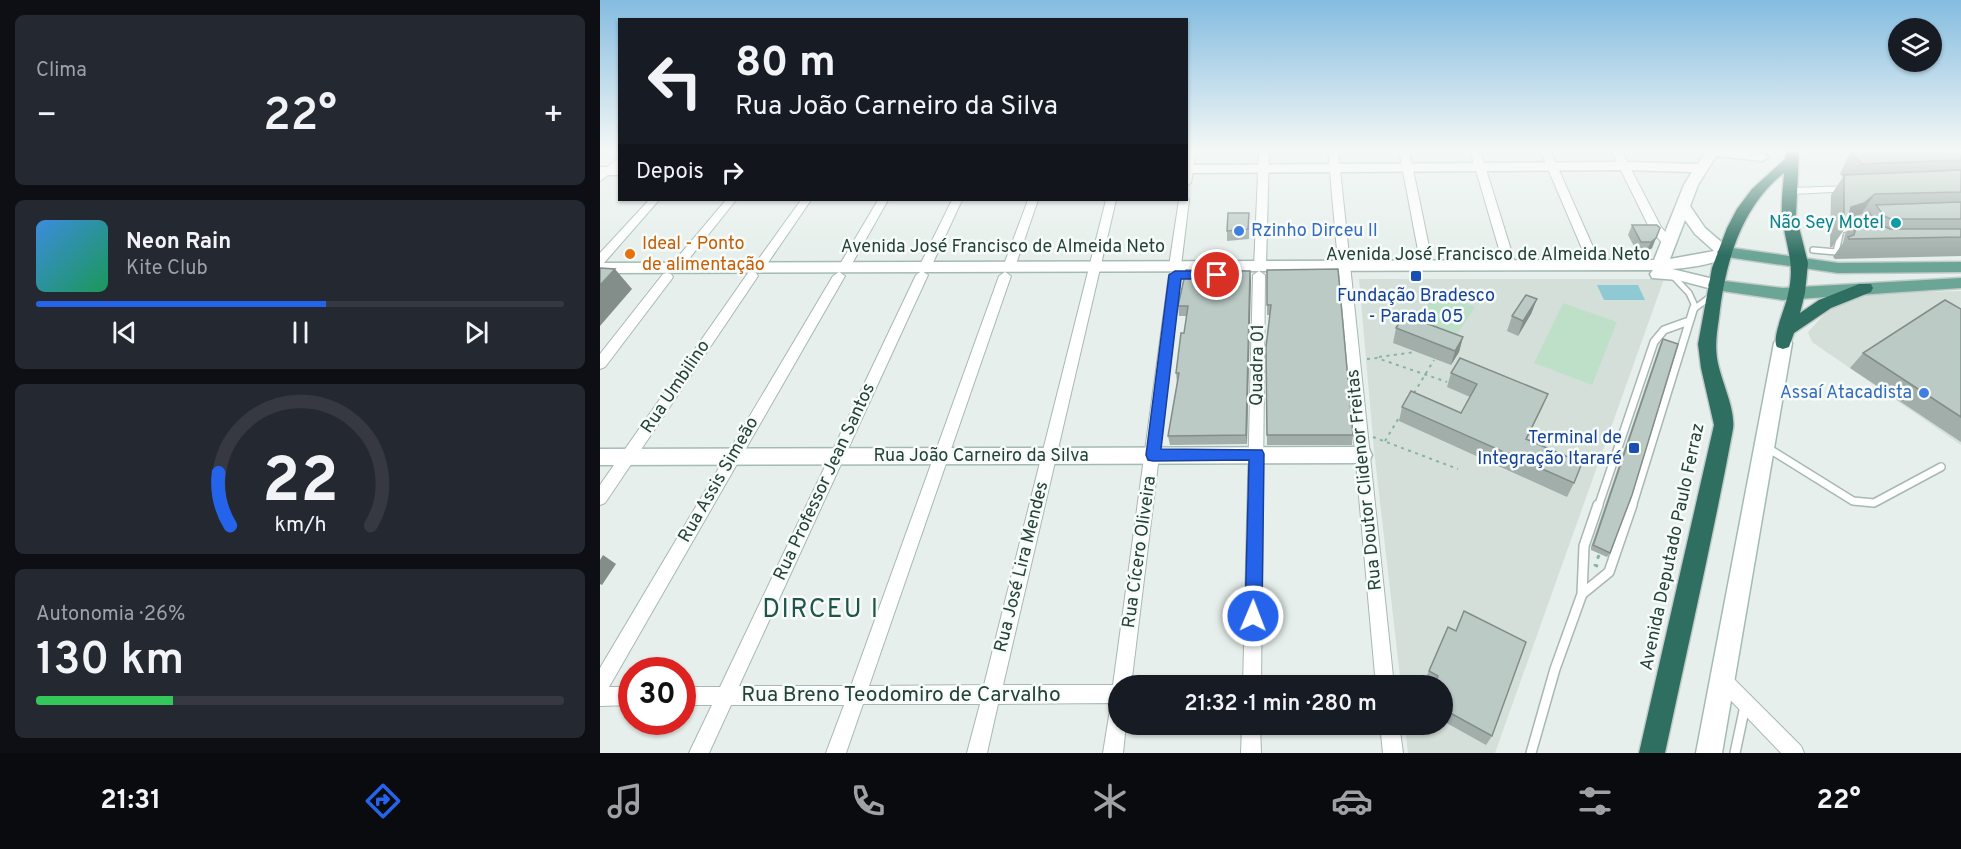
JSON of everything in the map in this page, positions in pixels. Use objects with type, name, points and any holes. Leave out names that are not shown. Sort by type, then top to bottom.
[{"type":"highway","name":"Avenida Deputado Paulo Ferraz","points":[[1652,753],[1724,425],[1722,407],[1706,347],[1715,290],[1725,252],[1739,214],[1748,200],[1763,185]]},
{"type":"highway","points":[[1784,337],[1797,293],[1800,263],[1789,215],[1790,185]]},
{"type":"highway","points":[[1784,337],[1825,304],[1865,288]]},
{"type":"main road","points":[[1665,269],[1668,243],[1694,185]]},
{"type":"main road","points":[[1683,207],[1700,231],[1725,252]]},
{"type":"main road","name":"Avenida José Francisco de Almeida Neto","points":[[600,268],[672,272],[1665,269],[1709,259],[1725,252],[1847,268],[1961,267]]},
{"type":"main road","name":"Avenida José Francisco de Almeida Neto","points":[[1345,270],[1427,266],[1595,265],[1665,269],[1715,290],[1797,293],[1961,283]]},
{"type":"main road","name":"Avenida José Francisco de Almeida Neto","points":[[600,277],[672,272]]},
{"type":"main road","points":[[1709,753],[1784,337]]},
{"type":"main road","name":"Rua João Carneiro da Silva","points":[[600,457],[1362,455]]},
{"type":"street","name":"Quadra 01","points":[[1252,675],[1263,185]]},
{"type":"street","name":"Rua Doutor Clidenor Freitas","points":[[1336,185],[1384,675]]},
{"type":"street","points":[[1411,185],[1427,266]]},
{"type":"street","points":[[1486,185],[1510,266]]},
{"type":"street","points":[[1560,185],[1595,265]]},
{"type":"street","points":[[1635,185],[1656,229],[1668,243]]},
{"type":"street","points":[[1791,191],[1861,188]]},
{"type":"street","points":[[600,260],[653,201]]},
{"type":"street","points":[[600,364],[730,201]]},
{"type":"street","name":"Rua Umbilino","points":[[600,498],[805,201]]},
{"type":"street","name":"Rua Assis Simeão","points":[[600,685],[882,201]]},
{"type":"street","name":"Rua Professor Jean Santos","points":[[699,753],[957,201]]},
{"type":"street","points":[[836,753],[1033,201]]},
{"type":"street","name":"Rua José Lira Mendes","points":[[977,753],[1111,201]]},
{"type":"street","name":"Rua Cícero Oliveira","points":[[1123,675],[1184,201]]},
{"type":"street","points":[[1723,680],[1794,753]]},
{"type":"street","name":"Rua Breno Teodomiro de Carvalho","points":[[696,696],[1108,694]]},
{"type":"street","points":[[600,696],[618,696]]},
{"type":"street","points":[[1113,753],[1116,735]]},
{"type":"street","points":[[1251,735],[1251,753]]},
{"type":"street","points":[[1390,735],[1392,753]]},
{"type":"lane","points":[[1862,219],[1856,221],[1856,226],[1862,235]]},
{"type":"lane","points":[[1813,250],[1836,252],[1841,231],[1856,226]]},
{"type":"lane","points":[[1665,269],[1683,285],[1695,306]]},
{"type":"lane","points":[[1582,594],[1609,572],[1615,560],[1689,321],[1695,306],[1715,290]]},
{"type":"lane","points":[[1531,753],[1555,669],[1582,594],[1584,546],[1656,336],[1665,329],[1689,321]]},
{"type":"lane","points":[[1764,446],[1833,490],[1853,501],[1864,503],[1874,503],[1941,467]]},
{"type":"lane","points":[[1735,753],[1745,703]]},
{"type":"path","points":[[1364,359],[1415,352]]},
{"type":"path","points":[[1377,358],[1447,382]]},
{"type":"path","points":[[1414,393],[1434,360]]},
{"type":"path","points":[[1385,441],[1402,412]]},
{"type":"path","points":[[1372,437],[1458,469]]},
{"type":"shaded area","points":[[1359,279],[1664,279],[1495,753],[1408,753],[1406,735],[1453,735],[1453,675],[1400,675],[1374,450]]},
{"type":"shaded area","name":"Assaí Atacadista","points":[[1961,291],[1961,445],[1812,342],[1808,332],[1832,306],[1852,297],[1870,293]]},
{"type":"green space","points":[[1436,291],[1475,307],[1450,345],[1411,330]]},
{"type":"green space","points":[[1563,303],[1617,322],[1592,385],[1534,363]]},
{"type":"water","points":[[1597,285],[1638,285],[1645,300],[1604,300]]},
{"type":"building","points":[[1844,185],[1961,185],[1961,192],[1875,194],[1864,203],[1851,207],[1846,227],[1844,227]]},
{"type":"building","points":[[1961,202],[1961,219],[1891,219],[1884,216],[1876,205]]},
{"type":"building","points":[[1869,212],[1877,223],[1890,229],[1961,229],[1961,237],[1849,239],[1848,237],[1854,235],[1859,214]]},
{"type":"building","points":[[1228,213],[1249,213],[1248,229],[1227,231]]},
{"type":"building","points":[[1632,225],[1657,225],[1660,228],[1656,238],[1651,242],[1641,242]]},
{"type":"building","points":[[600,268],[615,269],[600,285]]},
{"type":"building","points":[[1338,269],[1353,435],[1267,435],[1266,347],[1271,305],[1267,305],[1267,270]]},
{"type":"building","points":[[1186,270],[1250,271],[1246,435],[1168,436],[1179,373],[1176,373],[1181,333],[1184,333],[1188,306],[1178,306]]},
{"type":"building","points":[[1526,295],[1537,299],[1523,321],[1512,316]]},
{"type":"building","points":[[1945,300],[1961,309],[1961,417],[1863,353]]},
{"type":"building","points":[[1404,315],[1463,337],[1455,351],[1396,328]]},
{"type":"building","points":[[1663,339],[1678,344],[1632,495],[1610,553],[1593,545]]},
{"type":"building","points":[[1460,358],[1548,394],[1526,439],[1582,463],[1574,483],[1402,407],[1411,391],[1461,413],[1477,384],[1451,373]]},
{"type":"building","points":[[1464,611],[1526,642],[1492,736],[1453,715],[1453,675],[1436,675],[1429,671],[1448,627],[1456,631]]},
{"type":"place","name":"Não Sey Motel","points":[[1896,223]]},
{"type":"place","name":"Rzinho Dirceu II","points":[[1239,231]]},
{"type":"place","name":"Ideal - Ponto de alimentação","points":[[630,254]]},
{"type":"place","name":"Fundação Bradesco - Parada 05","points":[[1416,276]]},
{"type":"place","name":"Assaí Atacadista","points":[[1924,393]]},
{"type":"place","name":"Terminal de Integração Itararé","points":[[1634,448]]},
{"type":"district","name":"DIRCEU I","points":[[821,610]]},
{"type":"route","points":[[1217,275],[1175,275],[1153,455],[1256,454],[1253,616]]}]
